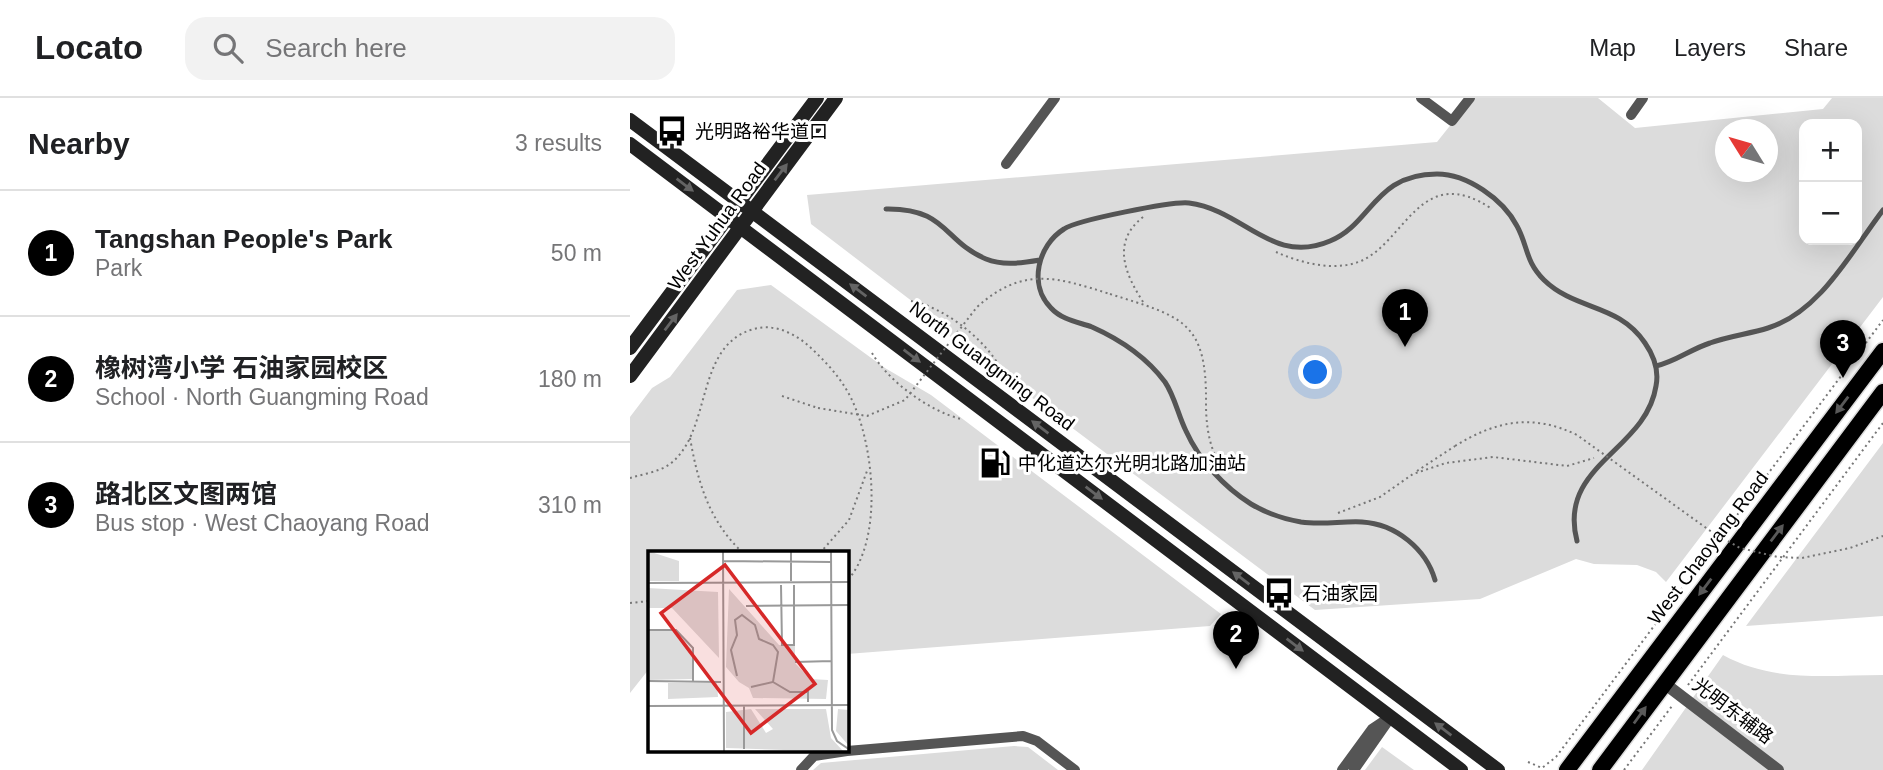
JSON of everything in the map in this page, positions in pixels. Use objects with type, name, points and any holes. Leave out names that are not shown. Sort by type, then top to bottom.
[{"type":"main road","name":"West Yuhua Road","points":[[630,348],[817,98]]},
{"type":"main road","name":"West Yuhua Road","points":[[630,376],[836,98]]},
{"type":"main road","name":"North Guangming Road","points":[[630,120],[1497,770]]},
{"type":"main road","points":[[630,144],[1461,770]]},
{"type":"main road","name":"West Chaoyang Road","points":[[1567,770],[1883,351]]},
{"type":"main road","points":[[1600,770],[1883,392]]},
{"type":"street","points":[[1006,164],[1055,98]]},
{"type":"street","points":[[1421,98],[1452,121],[1470,98]]},
{"type":"street","points":[[1631,115],[1643,98]]},
{"type":"street","name":"光明东辅路","points":[[1664,683],[1778,770]]},
{"type":"street","points":[[1342,770],[1372,729],[1390,717]]},
{"type":"street","points":[[1354,770],[1390,717]]},
{"type":"street","points":[[849,751],[1023,736],[1037,741],[1075,770]]},
{"type":"street","points":[[801,770],[814,755],[839,752]]},
{"type":"lane","points":[[1435,580],[1423,554],[1407,539],[1385,527],[1365,522],[1323,524],[1282,518],[1251,504],[1231,490],[1209,467],[1186,431],[1166,384],[1156,372],[1114,338],[1060,316],[1049,307],[1040,284],[1040,260],[1050,241],[1068,226],[1164,203],[1189,203],[1224,212],[1285,247],[1319,245],[1335,240],[1390,188],[1421,175],[1452,176],[1478,187],[1518,227],[1522,247],[1542,278],[1570,298],[1622,318],[1649,348],[1656,366],[1657,383],[1645,416],[1634,432],[1597,465],[1584,484],[1574,512],[1577,541]]},
{"type":"lane","points":[[886,209],[915,211],[931,217],[986,259],[1008,264],[1040,260]]},
{"type":"lane","points":[[1656,366],[1669,364],[1690,350],[1718,340],[1769,328],[1811,304],[1883,210]]},
{"type":"path","points":[[1271,249],[1311,264],[1345,264],[1361,261],[1374,252],[1414,209],[1429,201],[1463,196],[1480,201],[1494,211]]},
{"type":"path","points":[[1145,305],[1127,273],[1123,249],[1134,226],[1151,213]]},
{"type":"path","points":[[782,396],[818,408],[867,416],[892,408],[913,393],[961,328],[990,295],[1030,279],[1062,279],[1145,305],[1177,319],[1189,328],[1200,344],[1205,360],[1210,441],[1222,468]]},
{"type":"path","points":[[911,301],[929,304],[992,351],[1001,369]]},
{"type":"path","points":[[1528,762],[1542,768],[1556,757],[1883,320]]},
{"type":"path","points":[[630,478],[670,464],[690,437],[713,370],[729,343],[756,328],[778,328],[803,341],[839,377],[861,420],[868,468],[871,523],[862,560],[849,578]]},
{"type":"path","points":[[872,353],[881,369],[913,393],[944,415],[961,419]]},
{"type":"path","points":[[1332,514],[1371,502],[1455,446],[1506,423],[1520,420],[1559,426],[1577,435],[1722,539],[1756,553],[1802,558],[1850,548],[1883,536]]},
{"type":"path","points":[[1624,770],[1883,423]]},
{"type":"path","points":[[690,437],[706,504],[719,527],[741,551]]},
{"type":"path","points":[[1413,474],[1446,463],[1493,457],[1567,466],[1590,460],[1602,453]]},
{"type":"path","points":[[822,551],[849,520],[868,468]]},
{"type":"path","points":[[630,603],[648,601]]},
{"type":"shaded area","points":[[1472,98],[1598,98],[1635,128],[1715,120],[1715,182],[1778,182],[1778,119],[1724,119],[1823,109],[1832,98],[1883,98],[1883,297],[1666,582],[1656,572],[1637,565],[1594,564],[1576,559],[1480,599],[1315,610],[919,313],[917,305],[811,224],[807,195],[1437,142]]},
{"type":"shaded area","points":[[771,285],[885,368],[931,395],[1221,614],[1210,626],[849,654],[849,551],[648,551],[648,670],[630,693],[630,417],[652,388],[670,377],[737,290]]},
{"type":"shaded area","points":[[1883,443],[1883,616],[1746,626]]},
{"type":"shaded area","points":[[1723,655],[1742,664],[1781,674],[1883,675],[1883,770],[1642,770]]},
{"type":"shaded area","points":[[1028,747],[1058,770],[813,770],[821,763]]},
{"type":"shaded area","points":[[1382,747],[1414,770],[1365,770]]},
{"type":"place","name":"光明路裕华道口","points":[[672,131]]},
{"type":"place","name":"Tangshan People's Park","points":[[1405,347]]},
{"type":"place","name":"路北区文图两馆","points":[[1843,378]]},
{"type":"place","name":"中化道达尔光明北路加油站","points":[[995,463]]},
{"type":"place","name":"石油家园","points":[[1279,593]]},
{"type":"place","name":"橡树湾小学 石油家园校区","points":[[1236,669]]}]
